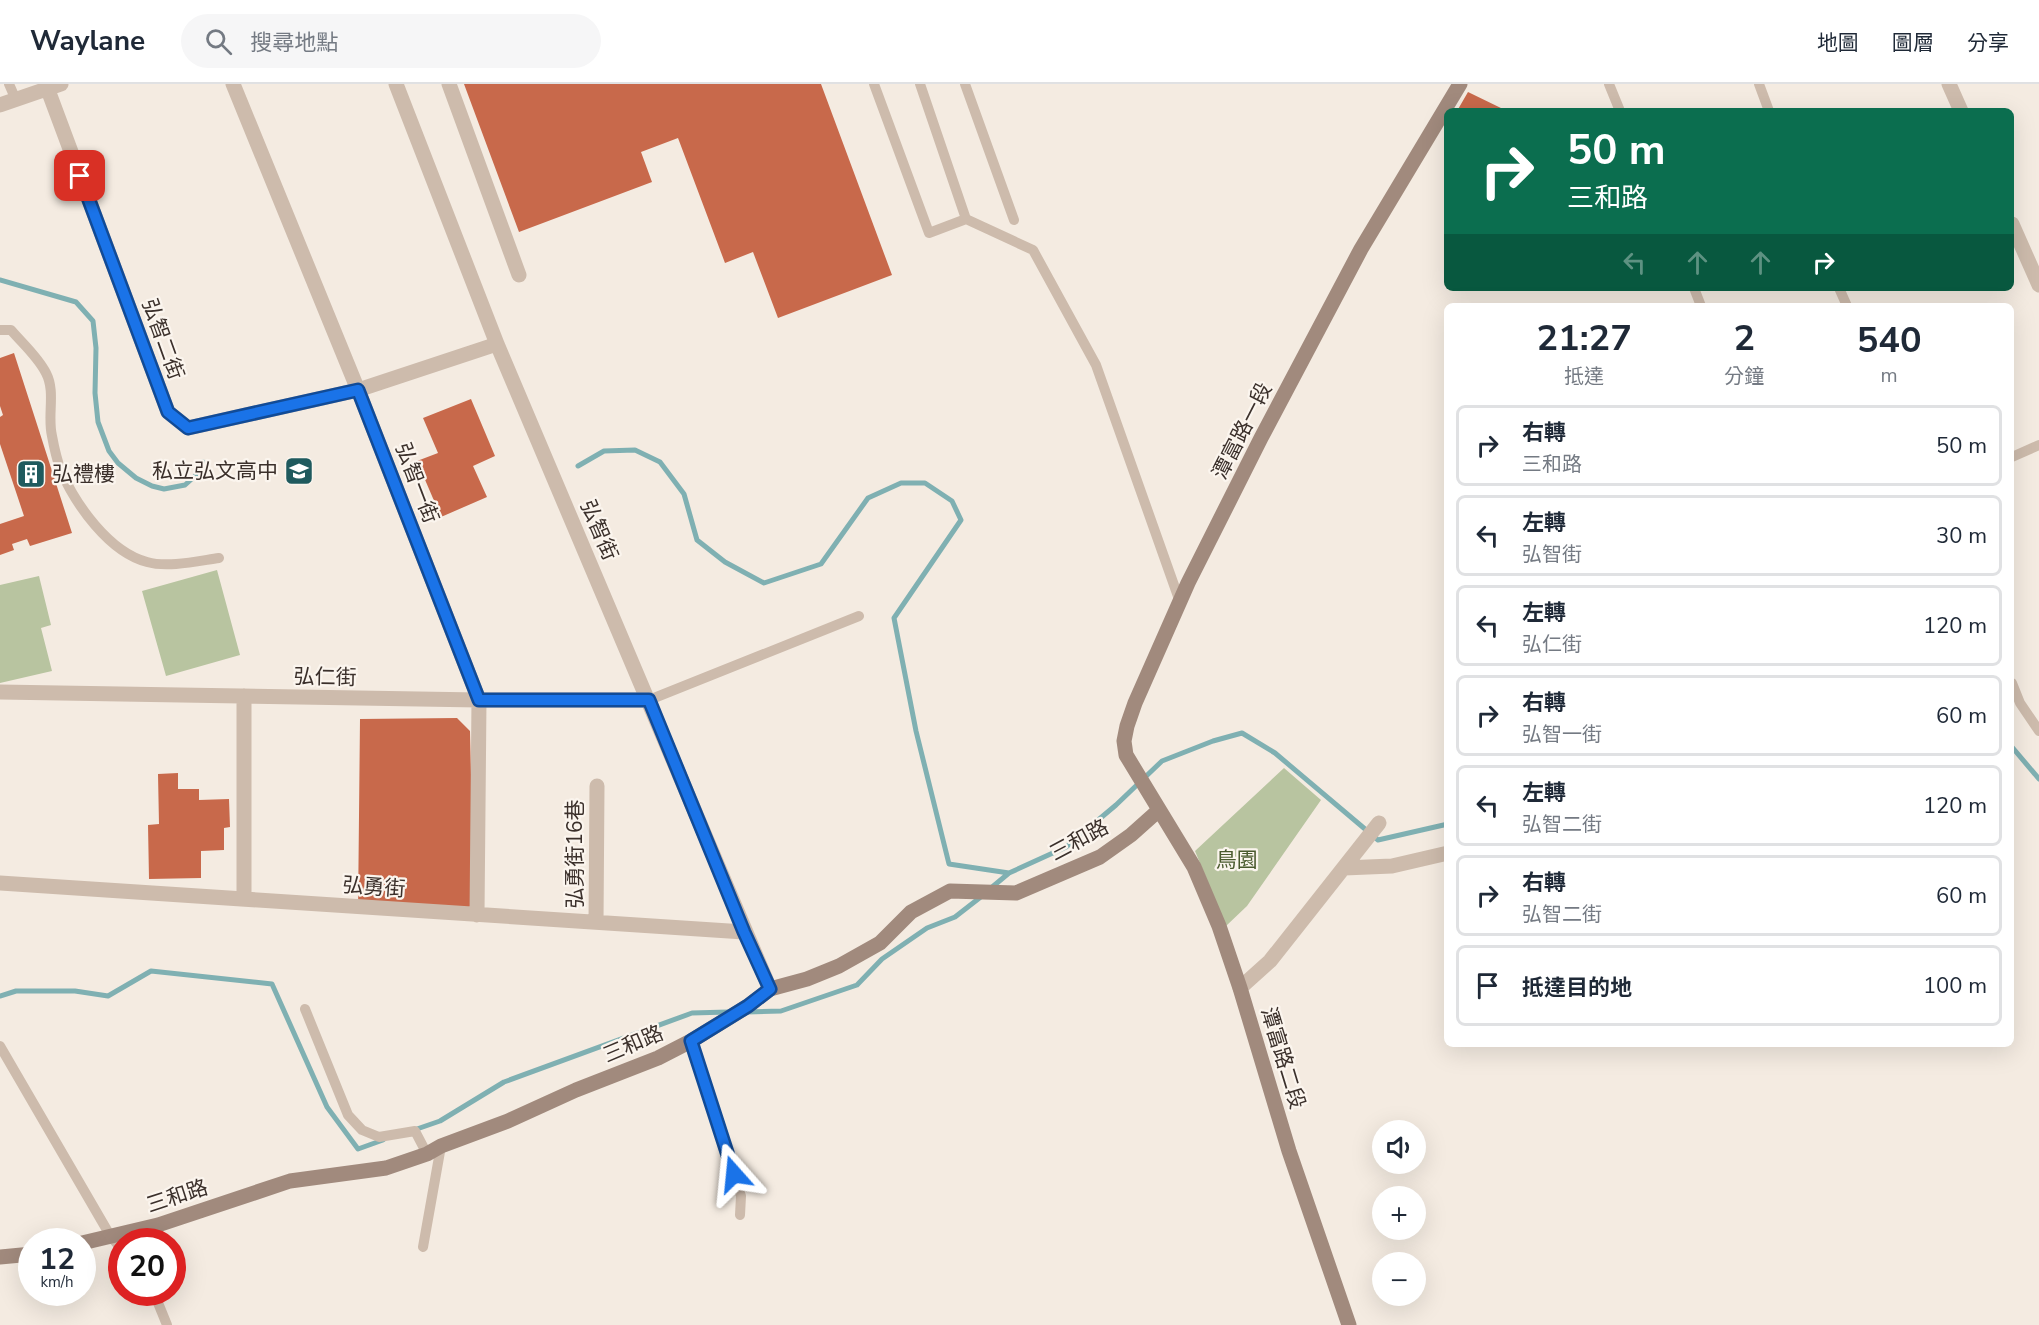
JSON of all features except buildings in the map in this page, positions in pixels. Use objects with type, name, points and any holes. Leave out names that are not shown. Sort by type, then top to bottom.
[{"type":"street","name":"弘智一街","points":[[233,84],[358,390],[479,700],[477,915]]},
{"type":"street","name":"弘智街","points":[[396,84],[497,344],[770,989]]},
{"type":"street","points":[[449,84],[519,275]]},
{"type":"street","name":"潭富路一段","points":[[1446,108],[1460,84]]},
{"type":"street","points":[[1949,84],[1960,108]]},
{"type":"street","points":[[0,105],[55,87]]},
{"type":"street","name":"弘智二街","points":[[55,87],[168,412],[188,428],[358,390],[497,344]]},
{"type":"street","name":"潭富路一段","points":[[1159,810],[1126,755],[1124,741],[1126,726],[1180,602],[1261,438],[1361,249],[1444,111]]},
{"type":"street","points":[[2014,229],[2039,285]]},
{"type":"street","name":"弘仁街","points":[[0,692],[479,700],[649,700]]},
{"type":"street","points":[[244,696],[244,899]]},
{"type":"street","name":"弘勇街16巷","points":[[596,922],[597,786]]},
{"type":"street","name":"潭富路二段","points":[[1159,810],[1194,867],[1219,926],[1289,1151],[1349,1325]]},
{"type":"street","name":"三和路","points":[[146,1228],[290,1181],[386,1168],[508,1121],[576,1090],[658,1058],[748,1006],[770,989],[807,979],[849,960],[880,943],[911,912],[950,891],[1016,893],[1101,857],[1159,810]]},
{"type":"street","points":[[1240,988],[1270,961],[1377,825]]},
{"type":"street","points":[[1344,868],[1392,866],[1444,855]]},
{"type":"street","name":"弘勇街","points":[[0,883],[744,932]]},
{"type":"street","points":[[0,1257],[18,1255]]},
{"type":"lane","points":[[9,84],[16,100]]},
{"type":"lane","points":[[874,84],[929,233],[966,219],[1033,250],[1096,365],[1180,602]]},
{"type":"lane","points":[[920,84],[966,219]]},
{"type":"lane","points":[[965,84],[1014,220]]},
{"type":"lane","points":[[1609,84],[1619,108]]},
{"type":"lane","points":[[1759,84],[1768,108]]},
{"type":"lane","points":[[0,330],[11,330],[46,373],[50,386],[51,433],[60,469],[73,494],[98,528],[121,549],[147,562],[181,563],[219,558]]},
{"type":"lane","points":[[2014,456],[2039,445]]},
{"type":"lane","points":[[649,700],[859,616]]},
{"type":"lane","points":[[2014,688],[2020,704],[2039,731]]},
{"type":"lane","points":[[305,1009],[348,1115],[362,1130],[379,1137],[415,1131],[427,1154]]},
{"type":"lane","points":[[691,1041],[741,1196],[741,1215]]},
{"type":"lane","points":[[0,1046],[108,1232]]},
{"type":"lane","points":[[423,1248],[441,1146]]},
{"type":"lane","points":[[159,1306],[167,1325]]},
{"type":"green space","points":[[217,570],[240,655],[166,676],[142,591]]},
{"type":"green space","points":[[39,576],[51,625],[41,628],[52,671],[0,683],[0,585]]},
{"type":"green space","name":"鳥園","points":[[1284,768],[1321,800],[1247,906],[1226,926],[1195,851]]},
{"type":"waterway","points":[[0,280],[76,302],[93,321],[98,422],[109,451],[118,463],[136,478],[164,489],[185,485],[195,476],[203,462]]},
{"type":"waterway","points":[[578,466],[604,451],[635,450],[660,462],[684,494],[697,540],[725,562],[764,583],[821,564],[868,498],[901,483],[925,483],[952,501],[961,520],[894,618],[916,731],[949,864],[1009,873],[1066,847],[1116,805],[1162,761],[1213,741],[1242,733],[1275,753],[1378,840],[1444,825]]},
{"type":"waterway","points":[[2014,749],[2039,779]]},
{"type":"waterway","points":[[991,888],[1009,873]]},
{"type":"waterway","points":[[747,1012],[781,1011],[857,985],[882,959],[927,928],[955,917],[982,896]]},
{"type":"waterway","points":[[0,996],[16,991],[75,991],[108,996],[151,971],[272,984],[327,1107],[358,1149],[383,1140]]},
{"type":"waterway","points":[[414,1130],[440,1121],[504,1082],[692,1013],[728,1012]]},
{"type":"place","name":"私立弘文高中","points":[[299,471]]},
{"type":"place","name":"弘禮樓","points":[[31,474]]},
{"type":"route","points":[[80,176],[168,412],[188,428],[358,390],[479,700],[649,700],[744,932],[770,989],[748,1006],[691,1041],[734,1174]]}]
